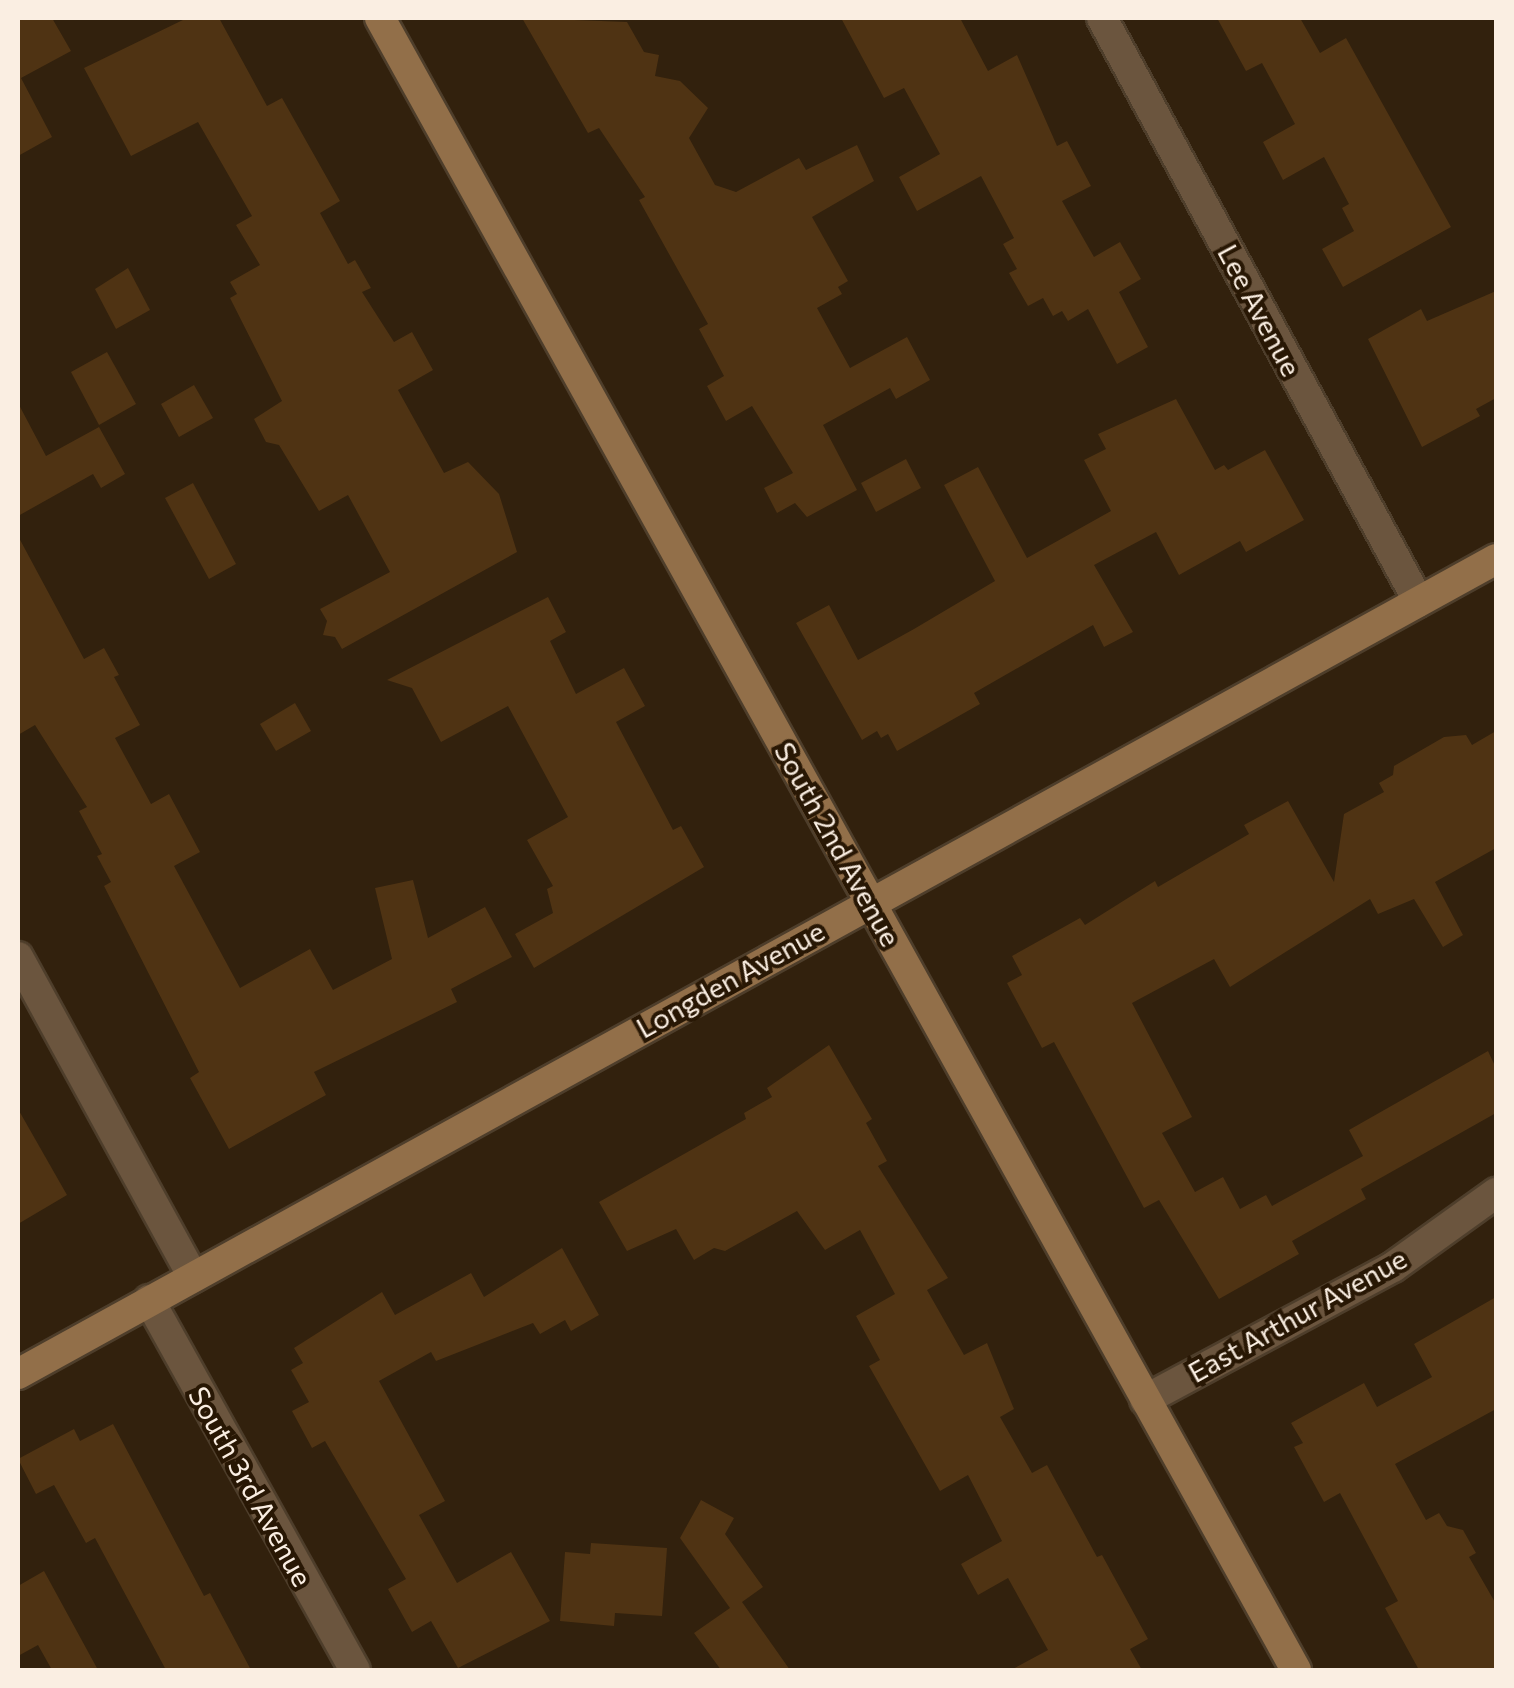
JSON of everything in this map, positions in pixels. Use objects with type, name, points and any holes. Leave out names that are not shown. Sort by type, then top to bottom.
[{"type":"street","name":"South 2nd Avenue","points":[[380,18],[1296,1670]]},
{"type":"street","name":"Lee Avenue","points":[[1102,18],[1419,602]]},
{"type":"street","name":"Longden Avenue","points":[[18,1374],[1496,559]]},
{"type":"street","points":[[18,958],[193,1277]]},
{"type":"street","name":"East Arthur Avenue","points":[[1146,1400],[1393,1267],[1496,1193]]},
{"type":"street","name":"South 3rd Avenue","points":[[149,1300],[356,1670]]},
{"type":"building","points":[[18,18],[52,18],[71,51],[21,78],[52,137],[18,156]]},
{"type":"building","points":[[187,18],[219,18],[267,106],[282,98],[340,201],[320,213],[348,264],[355,260],[371,288],[362,292],[394,342],[412,332],[433,370],[398,390],[444,473],[468,462],[499,494],[517,552],[342,649],[335,637],[323,635],[327,621],[320,609],[390,572],[348,495],[319,511],[279,445],[266,442],[254,419],[282,401],[230,298],[237,294],[230,282],[260,265],[236,225],[252,216],[198,122],[131,156],[84,68]]},
{"type":"building","points":[[522,18],[627,22],[644,52],[659,55],[655,76],[680,81],[708,108],[689,138],[715,185],[736,192],[799,158],[806,170],[857,145],[874,181],[812,217],[848,281],[838,287],[842,294],[817,308],[850,368],[907,337],[930,380],[896,399],[890,388],[823,425],[857,490],[807,517],[795,503],[777,513],[764,488],[793,473],[752,406],[726,421],[707,386],[724,376],[699,329],[708,324],[639,200],[645,197],[599,128],[588,133]]},
{"type":"building","points":[[841,18],[960,18],[988,71],[1017,55],[1057,146],[1067,141],[1091,186],[1062,201],[1094,257],[1120,242],[1141,279],[1119,292],[1148,347],[1117,364],[1088,309],[1068,321],[1062,311],[1053,316],[1043,298],[1028,306],[1009,273],[1017,269],[1003,244],[1014,238],[981,176],[917,211],[899,177],[940,154],[904,88],[884,98]]},
{"type":"building","points":[[1217,18],[1300,18],[1320,53],[1346,38],[1451,227],[1343,287],[1322,249],[1354,231],[1342,208],[1349,204],[1324,157],[1283,180],[1263,142],[1295,124],[1262,63],[1246,71]]},
{"type":"building","points":[[128,268],[150,310],[116,329],[95,289]]},
{"type":"building","points":[[1496,291],[1496,398],[1476,409],[1480,416],[1422,447],[1368,339],[1421,309],[1427,321]]},
{"type":"building","points":[[107,352],[136,404],[99,425],[71,372]]},
{"type":"building","points":[[194,385],[213,418],[179,437],[161,404]]},
{"type":"building","points":[[1176,399],[1215,470],[1224,465],[1228,470],[1265,450],[1304,520],[1246,552],[1240,541],[1179,575],[1156,532],[1094,565],[1133,632],[1104,647],[1093,625],[974,693],[980,704],[897,751],[888,734],[881,738],[877,731],[862,740],[796,623],[829,605],[858,660],[914,629],[995,581],[944,485],[978,467],[1027,558],[1111,511],[1084,460],[1106,449],[1098,434]]},
{"type":"building","points":[[18,403],[46,456],[99,427],[125,474],[101,488],[93,474],[18,516]]},
{"type":"building","points":[[906,459],[921,488],[876,512],[861,483]]},
{"type":"building","points":[[193,483],[236,564],[209,579],[165,498]]},
{"type":"building","points":[[18,536],[84,659],[104,648],[119,675],[114,677],[140,725],[115,738],[151,804],[169,794],[200,852],[174,866],[240,988],[310,949],[333,990],[392,959],[375,888],[413,880],[428,938],[485,907],[512,957],[451,989],[457,1002],[314,1072],[326,1095],[229,1149],[190,1078],[199,1072],[104,886],[111,882],[97,856],[102,854],[79,811],[87,807],[35,725],[18,735]]},
{"type":"building","points":[[548,597],[566,632],[550,641],[576,694],[624,668],[645,706],[616,722],[673,830],[681,826],[704,867],[534,968],[515,934],[553,913],[547,889],[553,886],[527,840],[568,817],[508,706],[441,742],[412,688],[387,680]]},
{"type":"building","points":[[295,703],[311,731],[276,751],[260,724]]},
{"type":"building","points":[[1496,731],[1496,848],[1435,882],[1463,935],[1443,947],[1414,899],[1378,914],[1370,899],[1230,987],[1214,959],[1132,1003],[1192,1117],[1162,1133],[1195,1192],[1223,1177],[1240,1209],[1266,1195],[1272,1206],[1363,1156],[1349,1130],[1488,1051],[1496,1068],[1496,1113],[1361,1189],[1366,1199],[1292,1241],[1299,1254],[1219,1299],[1159,1200],[1144,1208],[1054,1042],[1042,1048],[1007,983],[1022,975],[1012,956],[1080,918],[1085,925],[1155,881],[1158,887],[1249,834],[1244,825],[1288,801],[1334,882],[1344,814],[1384,792],[1379,783],[1393,775],[1394,766],[1444,737],[1466,735],[1472,745]]},
{"type":"building","points":[[829,1045],[872,1119],[866,1123],[887,1161],[878,1166],[948,1278],[927,1290],[964,1355],[987,1343],[1014,1409],[1000,1417],[1032,1473],[1047,1465],[1097,1557],[1102,1555],[1148,1639],[1130,1649],[1142,1670],[1011,1670],[1048,1650],[1008,1578],[978,1595],[961,1564],[1002,1541],[968,1475],[940,1491],[869,1366],[880,1360],[856,1316],[895,1294],[860,1230],[825,1250],[797,1211],[725,1251],[714,1248],[694,1260],[676,1229],[627,1251],[599,1202],[746,1119],[744,1113],[772,1097],[767,1088]]},
{"type":"building","points":[[18,1109],[67,1195],[18,1224]]},
{"type":"building","points":[[562,1248],[599,1315],[571,1331],[565,1320],[540,1334],[533,1323],[436,1361],[431,1352],[379,1381],[445,1501],[419,1515],[457,1583],[511,1552],[550,1621],[458,1668],[431,1621],[412,1632],[388,1589],[406,1579],[325,1441],[312,1448],[292,1411],[309,1402],[291,1370],[303,1363],[294,1348],[382,1292],[395,1315],[471,1273],[484,1297]]},
{"type":"building","points":[[1496,1297],[1496,1409],[1395,1464],[1426,1520],[1439,1513],[1447,1526],[1463,1530],[1476,1553],[1469,1557],[1496,1604],[1496,1670],[1419,1670],[1385,1608],[1398,1601],[1340,1493],[1324,1502],[1294,1447],[1303,1443],[1291,1423],[1364,1383],[1377,1407],[1432,1377],[1414,1344]]},
{"type":"building","points":[[113,1424],[204,1596],[210,1593],[251,1670],[166,1670],[95,1538],[86,1543],[54,1485],[36,1494],[18,1459],[74,1429],[80,1441]]},
{"type":"building","points":[[701,1500],[734,1518],[725,1534],[763,1587],[742,1602],[790,1670],[721,1670],[694,1633],[730,1608],[680,1538]]},
{"type":"building","points":[[591,1543],[667,1548],[662,1616],[615,1613],[614,1626],[560,1621],[565,1552],[590,1554]]},
{"type":"building","points":[[44,1571],[98,1670],[52,1670],[38,1645],[18,1656],[18,1586]]}]
